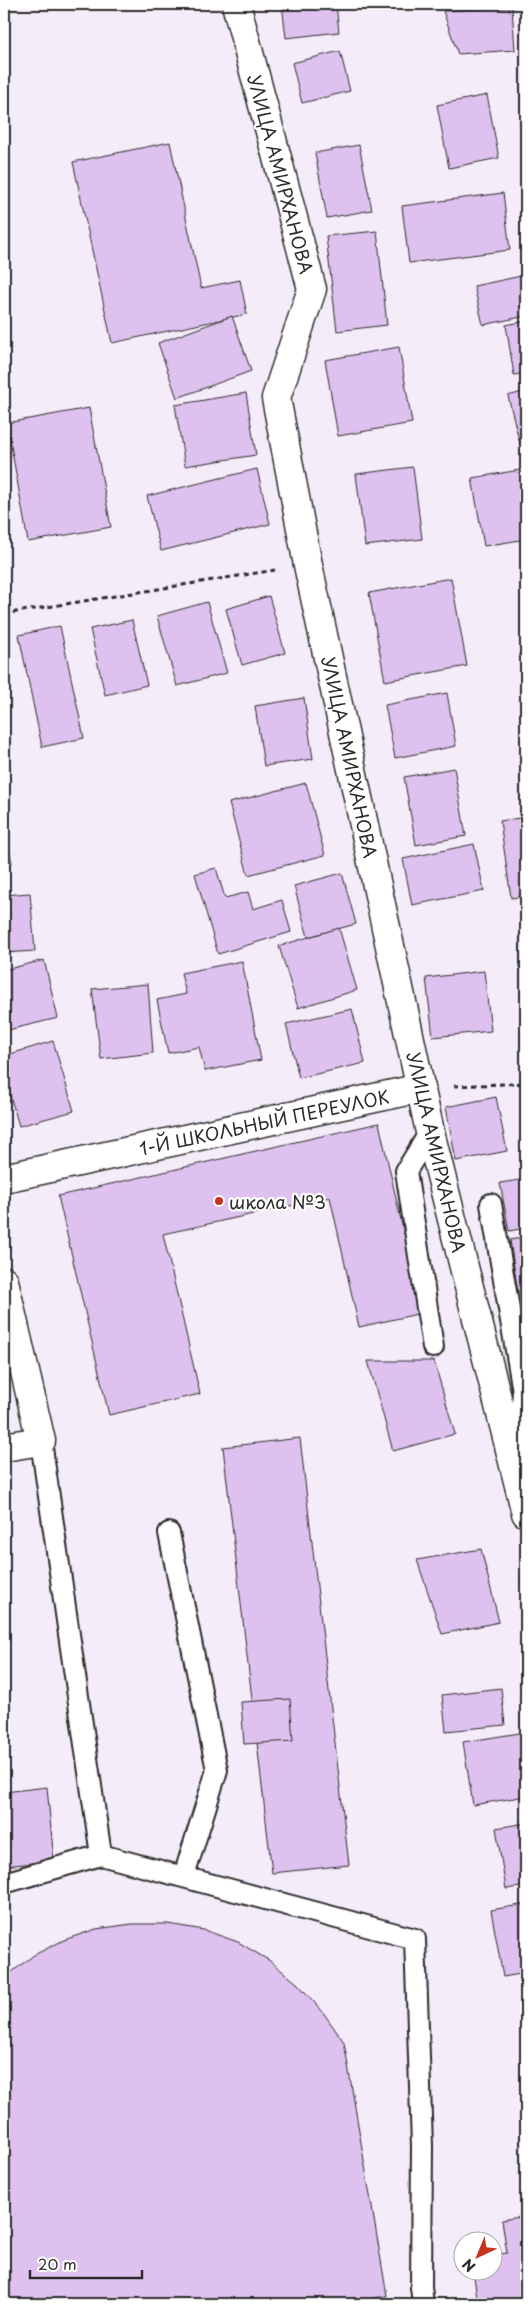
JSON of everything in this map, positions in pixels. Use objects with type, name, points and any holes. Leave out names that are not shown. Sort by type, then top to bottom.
[{"type":"street","name":"УЛИЦА АМИРХАНОВА","points":[[236,4],[312,289],[276,398],[308,565],[430,1132],[526,1513]]},
{"type":"street","name":"1-Й ШКОЛЬНЫЙ ПЕРЕУЛОК","points":[[4,1178],[421,1088]]},
{"type":"street","points":[[4,1281],[41,1440],[4,1448]]},
{"type":"lane","points":[[430,1132],[406,1172],[433,1347]]},
{"type":"lane","points":[[490,1204],[524,1391],[517,1475]]},
{"type":"lane","points":[[41,1440],[101,1855]]},
{"type":"lane","points":[[169,1533],[217,1770],[184,1876]]},
{"type":"lane","points":[[4,1884],[101,1855],[414,1939],[422,2146],[421,2287],[424,2304]]},
{"type":"path","points":[[4,614],[308,565]]},
{"type":"path","points":[[421,1088],[526,1083]]},
{"type":"building","points":[[282,4],[336,4],[339,32],[286,38]]},
{"type":"building","points":[[512,7],[515,50],[458,54],[443,11]]},
{"type":"building","points":[[340,51],[350,91],[302,103],[292,63]]},
{"type":"building","points":[[487,95],[499,158],[449,168],[437,105]]},
{"type":"building","points":[[170,142],[201,288],[240,280],[247,314],[112,343],[73,162]]},
{"type":"building","points":[[359,145],[372,210],[327,218],[315,153]]},
{"type":"building","points":[[503,193],[510,250],[409,263],[402,206]]},
{"type":"building","points":[[377,231],[387,325],[337,331],[326,236]]},
{"type":"building","points":[[526,275],[526,316],[483,325],[474,286]]},
{"type":"building","points":[[232,316],[251,371],[177,398],[158,343]]},
{"type":"building","points":[[526,321],[526,373],[514,375],[506,325]]},
{"type":"building","points":[[399,347],[412,423],[338,436],[325,360]]},
{"type":"building","points":[[526,391],[526,443],[520,444],[508,396]]},
{"type":"building","points":[[246,393],[256,455],[185,466],[175,405]]},
{"type":"building","points":[[89,408],[111,527],[28,542],[7,423]]},
{"type":"building","points":[[413,467],[422,539],[365,546],[356,474]]},
{"type":"building","points":[[257,469],[270,524],[161,551],[147,496]]},
{"type":"building","points":[[526,469],[526,539],[484,546],[472,478]]},
{"type":"building","points":[[451,578],[467,666],[385,681],[369,593]]},
{"type":"building","points":[[269,596],[285,653],[242,665],[226,609]]},
{"type":"building","points":[[207,602],[227,673],[177,686],[157,616]]},
{"type":"building","points":[[132,620],[147,685],[105,695],[90,629]]},
{"type":"building","points":[[60,626],[84,738],[42,747],[19,635]]},
{"type":"building","points":[[447,693],[456,746],[395,758],[385,705]]},
{"type":"building","points":[[304,698],[313,759],[264,766],[255,706]]},
{"type":"building","points":[[454,768],[466,836],[416,845],[404,777]]},
{"type":"building","points":[[306,783],[325,855],[248,875],[229,803]]},
{"type":"building","points":[[526,817],[526,896],[511,898],[500,821]]},
{"type":"building","points":[[4,825],[12,863],[4,864]]},
{"type":"building","points":[[474,844],[484,891],[412,905],[403,859]]},
{"type":"building","points":[[216,868],[225,898],[248,892],[253,909],[282,900],[291,932],[218,954],[195,874]]},
{"type":"building","points":[[342,873],[356,924],[308,937],[294,886]]},
{"type":"building","points":[[30,893],[35,951],[4,953],[4,895]]},
{"type":"building","points":[[339,928],[357,990],[298,1008],[279,946]]},
{"type":"building","points":[[44,960],[58,1018],[4,1031],[4,970]]},
{"type":"building","points":[[242,961],[261,1060],[205,1071],[199,1047],[168,1053],[157,1000],[186,994],[181,973]]},
{"type":"building","points":[[484,971],[491,1031],[433,1037],[426,978]]},
{"type":"building","points":[[148,984],[153,1053],[101,1059],[92,989]]},
{"type":"building","points":[[352,1009],[365,1063],[299,1078],[286,1024]]},
{"type":"building","points":[[53,1041],[74,1111],[19,1126],[4,1075],[4,1056]]},
{"type":"building","points":[[496,1097],[507,1151],[456,1161],[446,1107]]},
{"type":"building","points":[[379,1123],[422,1313],[359,1327],[330,1197],[163,1234],[200,1394],[109,1415],[58,1196]]},
{"type":"building","points":[[526,1179],[526,1228],[509,1231],[500,1183]]},
{"type":"building","points":[[526,1237],[526,1292],[518,1293],[510,1240]]},
{"type":"building","points":[[368,1361],[434,1361],[455,1434],[393,1451]]},
{"type":"building","points":[[300,1438],[349,1865],[272,1873],[223,1447]]},
{"type":"building","points":[[481,1549],[499,1622],[442,1634],[417,1560]]},
{"type":"building","points":[[501,1688],[505,1725],[446,1731],[442,1695]]},
{"type":"building","points":[[290,1699],[293,1741],[244,1744],[241,1702]]},
{"type":"building","points":[[526,1732],[526,1796],[473,1805],[463,1742]]},
{"type":"building","points":[[47,1787],[54,1861],[4,1866],[4,1792]]},
{"type":"building","points":[[526,1823],[526,1886],[506,1889],[496,1828]]},
{"type":"building","points":[[526,1904],[526,1973],[503,1977],[491,1910]]},
{"type":"building","points":[[132,1924],[168,1924],[204,1930],[238,1942],[270,1961],[298,1984],[322,2011],[344,2042],[387,2296],[336,2304],[4,2304],[4,1978],[34,1955],[64,1940],[96,1929]]},
{"type":"building","points":[[526,2216],[526,2304],[478,2304],[474,2280],[502,2280],[502,2254],[507,2253],[502,2220]]},
{"type":"place","name":"школа №3","points":[[219,1201]]}]
